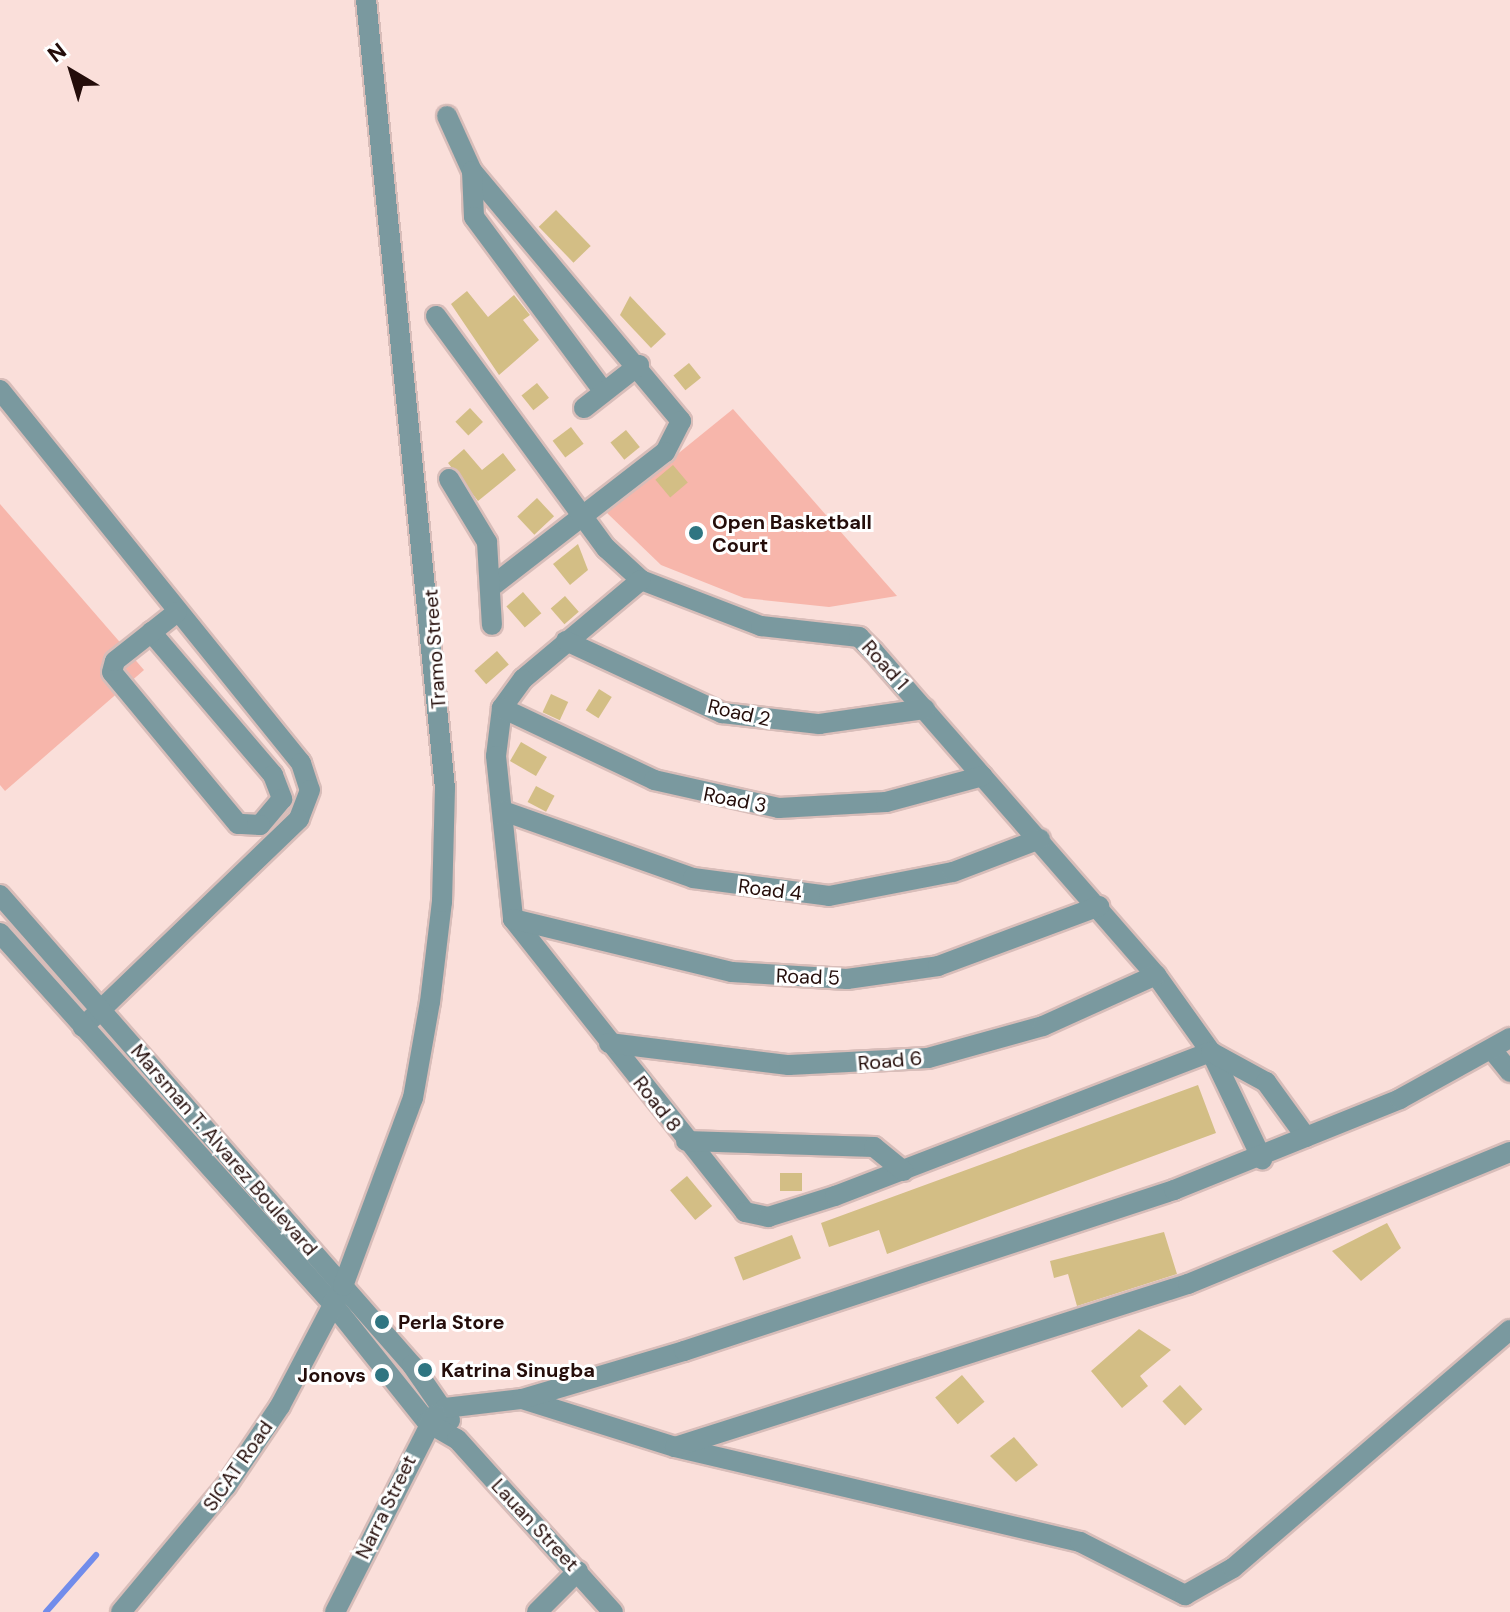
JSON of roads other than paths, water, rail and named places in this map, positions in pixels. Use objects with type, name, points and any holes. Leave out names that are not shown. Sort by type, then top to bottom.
[{"type":"street","name":"Tramo Street","points":[[337,1295],[413,1098],[439,933],[446,813],[425,531],[383,217],[366,0]]},
{"type":"street","points":[[447,116],[472,171],[676,410],[681,431],[584,516],[492,586]]},
{"type":"street","points":[[472,171],[474,217],[604,392]]},
{"type":"street","name":"Road 1","points":[[436,316],[584,516],[641,580],[747,622],[859,637],[1099,906],[1156,975],[1211,1052],[1262,1159]]},
{"type":"street","points":[[584,408],[639,365]]},
{"type":"street","points":[[0,390],[301,763],[310,790],[299,819],[103,1013],[83,1027]]},
{"type":"street","points":[[449,479],[487,542],[492,625]]},
{"type":"street","points":[[513,919],[496,756],[502,708],[566,641],[641,580]]},
{"type":"street","points":[[151,632],[273,775],[282,799],[260,825],[238,824],[117,684],[115,661],[151,632],[177,612]]},
{"type":"street","name":"Road 2","points":[[566,641],[722,713],[819,724],[925,709]]},
{"type":"street","name":"Road 3","points":[[502,708],[654,780],[779,808],[886,802],[983,776]]},
{"type":"street","name":"Road 4","points":[[503,811],[693,878],[803,894],[907,884],[1040,839]]},
{"type":"street","name":"Marsman T. Alvarez Boulevard","points":[[0,895],[103,1013],[337,1295],[427,1422]]},
{"type":"street","name":"Road 5","points":[[513,919],[732,972],[847,979],[938,966],[1099,906]]},
{"type":"street","name":"Road 8","points":[[513,919],[686,1141],[755,1218],[904,1171],[1211,1052]]},
{"type":"street","name":"Marsman T. Alvarez Boulevard","points":[[0,933],[83,1027],[445,1408]]},
{"type":"street","name":"Road 6","points":[[609,1043],[789,1065],[928,1058],[1043,1026],[1156,975]]},
{"type":"street","points":[[445,1408],[522,1399],[892,1285],[1262,1159],[1502,1044],[1510,1072]]},
{"type":"street","points":[[1211,1052],[1266,1082],[1306,1137]]},
{"type":"street","points":[[686,1141],[874,1147],[904,1171]]},
{"type":"street","points":[[675,1447],[1188,1284],[1510,1152]]},
{"type":"street","name":"SICAT Road","points":[[121,1612],[226,1486],[280,1406],[337,1295]]},
{"type":"street","points":[[522,1399],[675,1447],[1080,1542],[1185,1595],[1233,1568],[1510,1330]]},
{"type":"street","name":"Narra Street","points":[[335,1612],[427,1422],[445,1408]]},
{"type":"street","name":"Lauan Street","points":[[445,1408],[457,1439]]},
{"type":"street","name":"Lauan Street","points":[[427,1422],[457,1439],[613,1612]]},
{"type":"street","points":[[537,1612],[578,1571]]},
{"type":"waterway","points":[[46,1612],[96,1555]]},
{"type":"place","name":"Open Basketball Court","points":[[696,533]]},
{"type":"place","name":"Perla Store","points":[[382,1322]]},
{"type":"place","name":"Katrina Sinugba","points":[[425,1370]]},
{"type":"place","name":"Jonovs","points":[[382,1375]]}]
